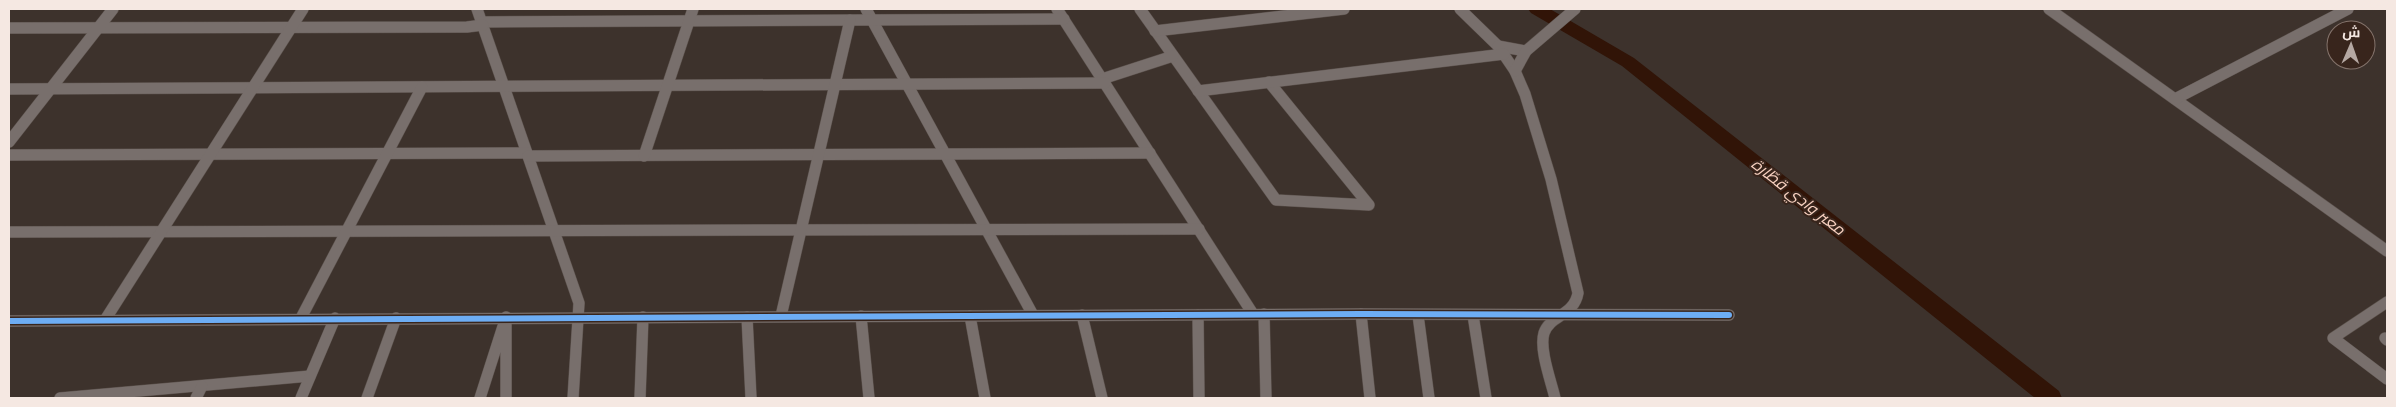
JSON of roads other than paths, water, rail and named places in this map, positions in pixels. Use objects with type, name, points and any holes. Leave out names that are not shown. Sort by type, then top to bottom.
[{"type":"street","points":[[9,142],[113,9]]},
{"type":"street","points":[[105,320],[303,9]]},
{"type":"street","points":[[477,9],[579,303],[573,398]]},
{"type":"street","points":[[644,156],[669,86],[693,9]]},
{"type":"street","points":[[866,9],[1033,315]]},
{"type":"street","points":[[1057,9],[1199,229],[1259,314],[1266,398]]},
{"type":"street","points":[[1140,9],[1276,200],[1369,205],[1269,82]]},
{"type":"street","points":[[1155,31],[1344,9]]},
{"type":"street","points":[[1460,9],[1501,50],[1515,71],[1531,108],[1551,179],[1578,293],[1576,302],[1563,316],[1547,327],[1543,337],[1555,398]]},
{"type":"street","points":[[2049,9],[2387,251]]},
{"type":"street","points":[[2175,99],[2348,9]]},
{"type":"street","points":[[1515,71],[1526,51],[1574,10]]},
{"type":"street","points":[[9,28],[467,27],[482,23],[1064,19]]},
{"type":"street","points":[[781,316],[850,20]]},
{"type":"street","points":[[1198,90],[1501,50],[1526,51]]},
{"type":"street","points":[[9,89],[669,86],[1104,80],[1173,56]]},
{"type":"street","points":[[301,318],[422,87]]},
{"type":"street","points":[[9,155],[388,153],[644,156],[1150,153]]},
{"type":"street","points":[[9,232],[553,229],[1199,229]]},
{"type":"street","points":[[2387,302],[2334,338],[2387,379]]},
{"type":"street","points":[[9,321],[1259,314],[1729,315]]},
{"type":"street","points":[[1361,314],[1370,398]]},
{"type":"street","points":[[1082,315],[1102,398]]},
{"type":"street","points":[[1198,315],[1199,398]]},
{"type":"street","points":[[1418,315],[1429,398]]},
{"type":"street","points":[[1473,315],[1486,398]]},
{"type":"street","points":[[747,316],[751,398]]},
{"type":"street","points":[[861,316],[869,398]]},
{"type":"street","points":[[970,316],[985,398]]},
{"type":"street","points":[[640,398],[643,317]]},
{"type":"street","points":[[301,398],[336,318]]},
{"type":"street","points":[[367,398],[396,318]]},
{"type":"street","points":[[480,398],[506,318]]},
{"type":"street","points":[[506,318],[506,398]]},
{"type":"street","points":[[60,398],[310,376]]},
{"type":"street","points":[[196,398],[202,386]]},
{"type":"waterway","name":"معبر وادي قطّارة","points":[[1537,9],[1628,62],[2051,398]]}]
